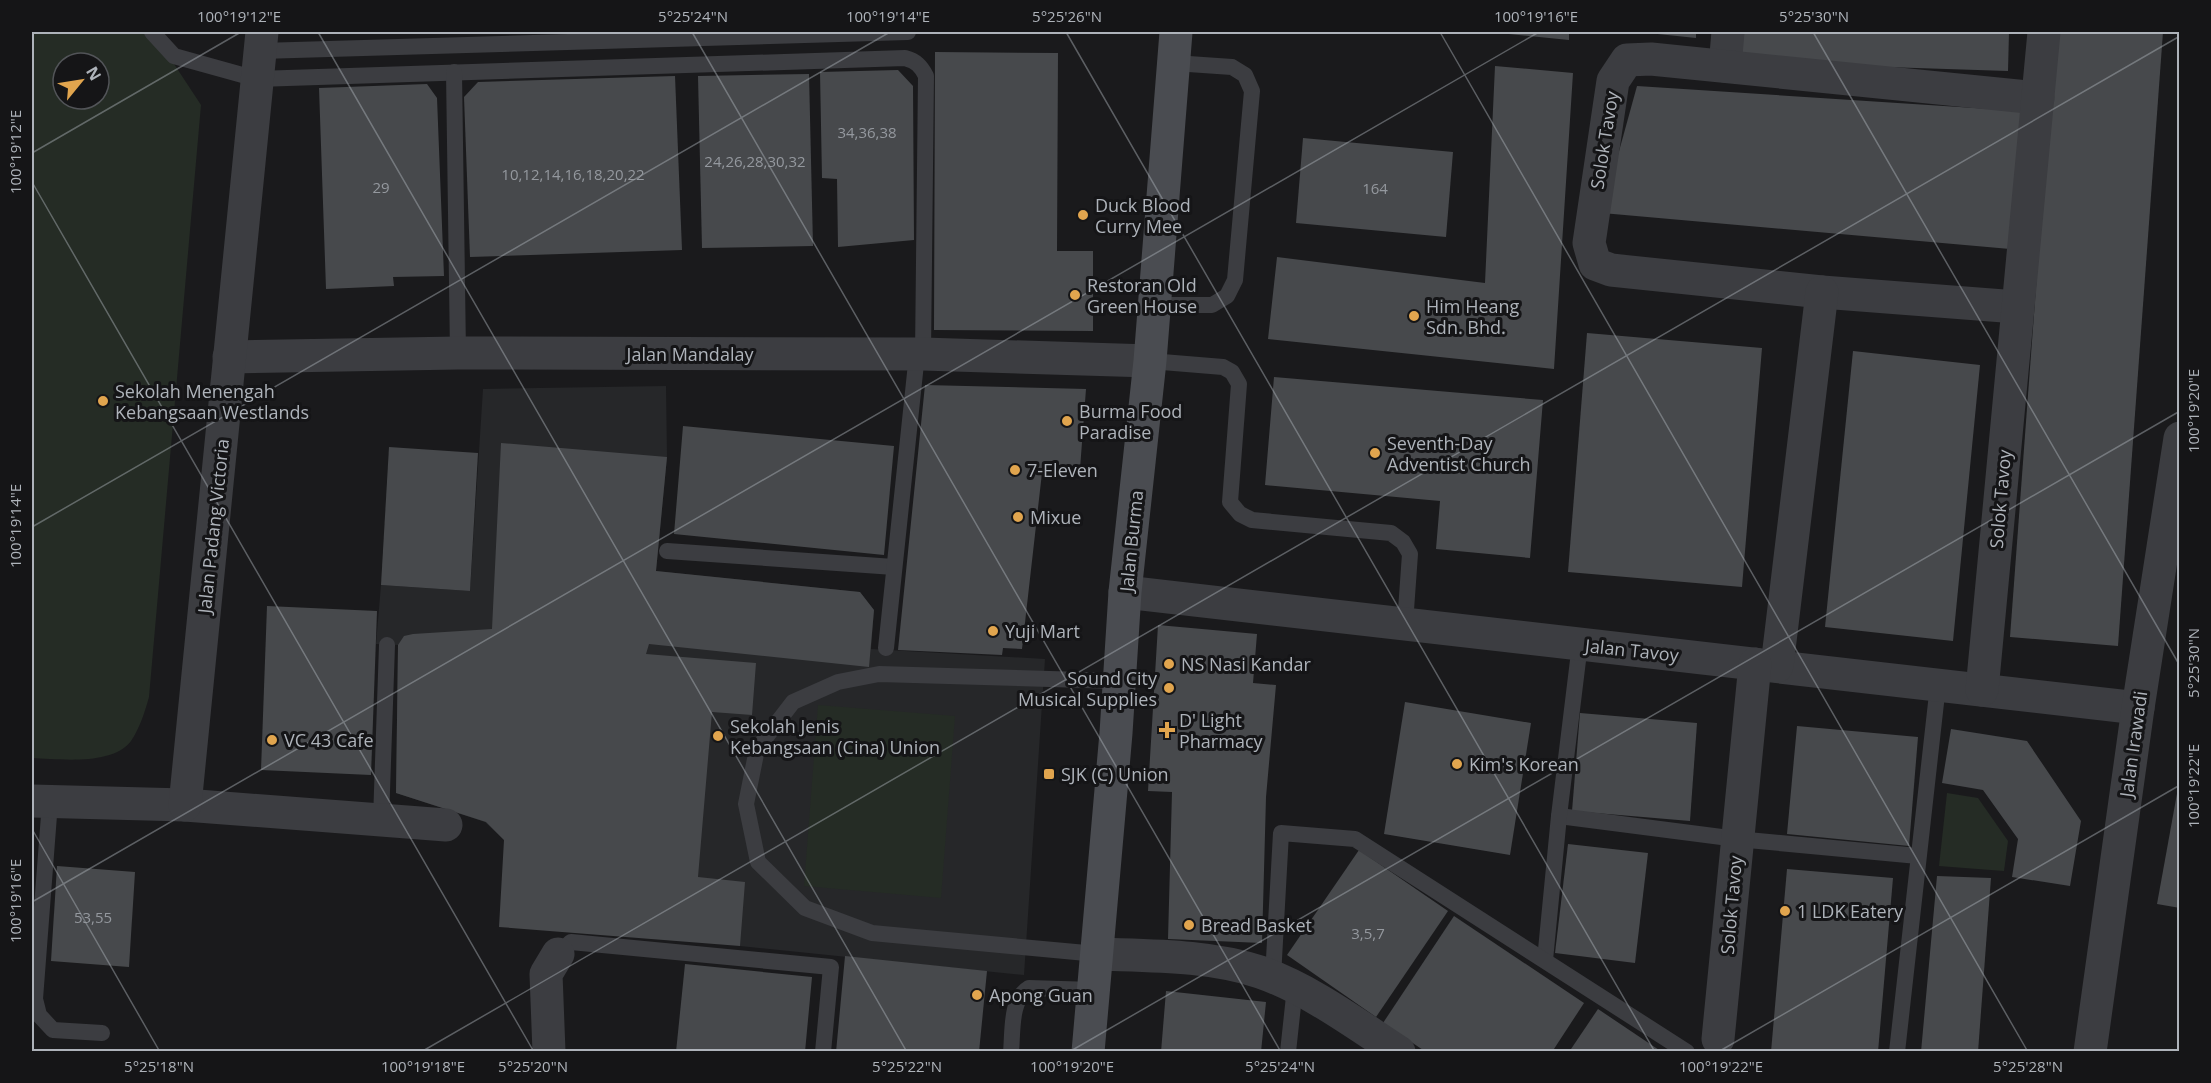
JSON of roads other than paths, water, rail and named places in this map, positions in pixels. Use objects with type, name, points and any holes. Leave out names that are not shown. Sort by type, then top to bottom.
[{"type":"main road","name":"Jalan Burma","points":[[1088,1052],[1116,733],[1125,592],[1150,361],[1176,32]]},
{"type":"street","points":[[1725,66],[1728,32]]},
{"type":"street","name":"Solok Tavoy","points":[[1982,690],[2044,32]]},
{"type":"street","name":"Jalan Padang Victoria","points":[[185,805],[260,54]]},
{"type":"street","name":"Solok Tavoy","points":[[2017,308],[1822,292],[1611,270],[1596,264],[1588,243],[1613,81],[1627,60],[1651,58],[2038,98]]},
{"type":"street","name":"Solok Tavoy","points":[[1718,1039],[1737,839],[1766,665],[1822,292]]},
{"type":"street","name":"Jalan Mandalay","points":[[229,357],[458,353],[920,354],[1150,361]]},
{"type":"street","name":"Jalan Irawadi","points":[[2090,1052],[2138,708],[2180,438]]},
{"type":"street","name":"Jalan Tavoy","points":[[1125,592],[2138,708]]},
{"type":"street","points":[[40,801],[185,805],[446,825]]},
{"type":"street","points":[[549,1052],[546,974],[558,954]]},
{"type":"street","points":[[1097,954],[1205,959],[1259,972],[1284,982],[1399,1052]]},
{"type":"lane","points":[[152,32],[174,56],[908,32]]},
{"type":"lane","points":[[260,54],[454,72],[905,58],[922,67],[926,76],[920,354],[886,648]]},
{"type":"lane","points":[[1154,305],[1212,305],[1227,296],[1235,280],[1252,91],[1245,75],[1232,67],[1174,63]]},
{"type":"lane","points":[[454,72],[458,353]]},
{"type":"lane","points":[[1150,361],[1223,367],[1232,372],[1239,384],[1230,502],[1240,514],[1252,520],[1391,533],[1402,542],[1410,554],[1405,624]]},
{"type":"lane","points":[[668,551],[894,567]]},
{"type":"lane","points":[[1545,960],[1559,816],[1580,644]]},
{"type":"lane","points":[[381,820],[387,645]]},
{"type":"lane","points":[[1097,954],[872,933],[805,908],[758,862],[746,804],[757,749],[793,702],[838,682],[879,674],[1118,681]]},
{"type":"lane","points":[[1897,1052],[1917,856],[1938,685]]},
{"type":"lane","points":[[40,801],[35,999],[39,1015],[53,1030],[102,1033]]},
{"type":"lane","points":[[1559,816],[1737,839],[1917,856]]},
{"type":"lane","points":[[1288,1052],[1281,833],[1355,839],[1687,1052]]},
{"type":"lane","points":[[558,954],[572,942],[831,967],[823,1052]]},
{"type":"lane","points":[[1011,1052],[1016,1001],[1021,992],[1029,988],[1094,990]]},
{"type":"place","name":"Duck Blood Curry Mee","points":[[1083,215]]},
{"type":"place","name":"Restoran Old Green House","points":[[1075,295]]},
{"type":"place","name":"Him Heang Sdn. Bhd.","points":[[1414,316]]},
{"type":"place","name":"Sekolah Menengah Kebangsaan Westlands","points":[[103,401]]},
{"type":"place","name":"Burma Food Paradise","points":[[1067,421]]},
{"type":"place","name":"Seventh-Day Adventist Church","points":[[1375,453]]},
{"type":"place","name":"7-Eleven","points":[[1015,470]]},
{"type":"place","name":"Mixue","points":[[1018,517]]},
{"type":"place","name":"Yuji Mart","points":[[993,631]]},
{"type":"place","name":"NS Nasi Kandar","points":[[1169,664]]},
{"type":"place","name":"Sound City Musical Supplies","points":[[1169,688]]},
{"type":"place","name":"D' Light Pharmacy","points":[[1167,730]]},
{"type":"place","name":"Sekolah Jenis Kebangsaan (Cina) Union","points":[[718,736]]},
{"type":"place","name":"VC 43 Cafe","points":[[272,740]]},
{"type":"place","name":"Kim's Korean","points":[[1457,764]]},
{"type":"place","name":"SJK (C) Union","points":[[1049,774]]},
{"type":"place","name":"1 LDK Eatery","points":[[1785,911]]},
{"type":"place","name":"Bread Basket","points":[[1189,925]]},
{"type":"place","name":"Apong Guan","points":[[977,995]]}]
